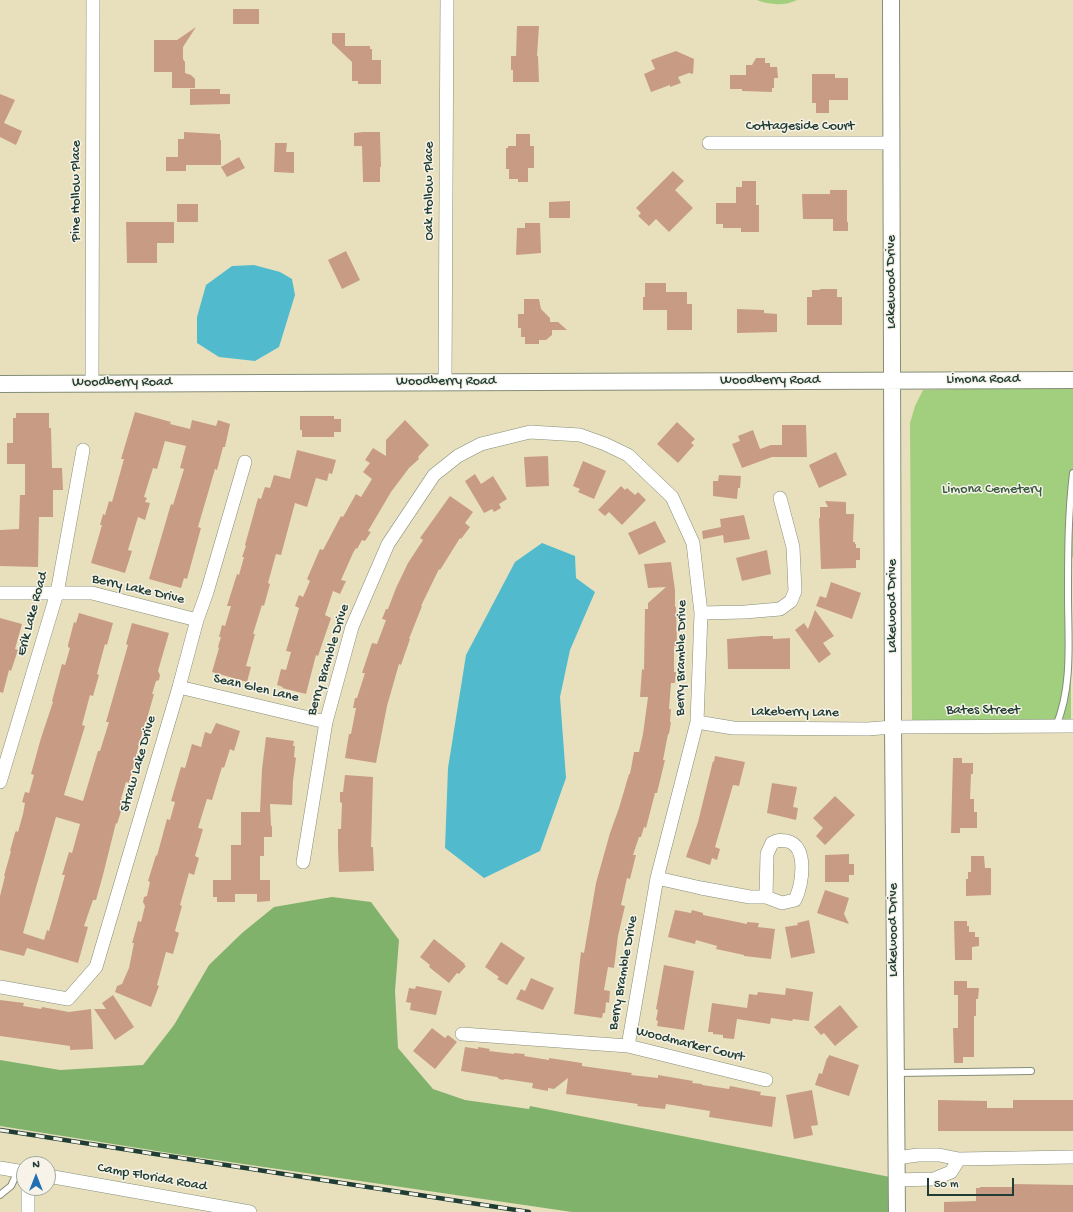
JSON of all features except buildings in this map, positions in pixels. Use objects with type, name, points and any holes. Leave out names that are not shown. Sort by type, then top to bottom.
[{"type":"street","name":"Pine Hollow Place","points":[[92,383],[93,0]]},
{"type":"street","name":"Oak Hollow Place","points":[[445,382],[447,0]]},
{"type":"street","name":"Lakewood Drive","points":[[891,0],[893,727],[897,1212]]},
{"type":"street","name":"Cottageside Court","points":[[709,143],[891,143]]},
{"type":"street","name":"Limona Road","points":[[893,381],[1073,380]]},
{"type":"street","name":"Woodberry Road","points":[[0,384],[893,381]]},
{"type":"street","name":"Berry Bramble Drive","points":[[303,862],[326,722],[352,627],[388,544],[434,475],[458,456],[481,444],[530,432],[580,435],[605,444],[628,455],[672,497],[693,543],[701,613],[697,722],[657,878],[628,1046]]},
{"type":"street","name":"Erik Lake Road","points":[[0,782],[57,593],[83,450]]},
{"type":"street","name":"Straw Lake Drive","points":[[0,987],[68,999],[96,967],[179,687],[197,620],[207,592],[245,462]]},
{"type":"street","points":[[701,613],[745,612],[780,609],[791,601],[795,592],[793,547],[780,498]]},
{"type":"street","name":"Berry Lake Drive","points":[[0,593],[92,593],[197,620]]},
{"type":"street","name":"Sean Glen Lane","points":[[179,687],[326,722]]},
{"type":"street","name":"Lakeberry Lane","points":[[697,722],[733,728],[868,729],[893,727]]},
{"type":"street","name":"Bates Street","points":[[893,727],[1073,726]]},
{"type":"street","points":[[657,878],[701,888],[750,896],[766,896],[782,902],[795,900],[801,882],[801,862],[798,848],[792,842],[780,839],[772,843],[767,854],[766,896]]},
{"type":"street","name":"Woodmarker Court","points":[[462,1034],[628,1046],[766,1080]]},
{"type":"street","points":[[896,1158],[939,1154],[959,1158],[1073,1158]]},
{"type":"street","points":[[896,1180],[934,1179],[951,1172],[959,1158]]},
{"type":"street","points":[[0,1168],[16,1171]]},
{"type":"street","name":"Camp Florida Road","points":[[56,1177],[250,1212]]},
{"type":"street","points":[[28,1196],[28,1212]]},
{"type":"lane","points":[[1055,726],[1066,698],[1069,668],[1069,508],[1073,474]]},
{"type":"lane","points":[[896,1073],[1031,1071]]},
{"type":"lane","points":[[0,1195],[11,1186],[16,1179]]},
{"type":"green space","points":[[757,0],[797,0],[777,4]]},
{"type":"green space","name":"Limona Cemetery","points":[[1073,386],[1071,721],[912,722],[910,423],[915,406],[923,390]]},
{"type":"green space","points":[[332,897],[371,902],[399,940],[395,991],[398,1048],[433,1089],[465,1100],[529,1109],[530,1106],[890,1177],[891,1212],[572,1212],[182,1155],[0,1126],[0,1060],[60,1070],[143,1065],[174,1025],[209,965],[242,933],[274,907]]},
{"type":"water","points":[[254,265],[280,272],[292,279],[295,295],[279,347],[255,361],[219,357],[197,343],[197,317],[206,285],[232,266]]},
{"type":"water","points":[[542,543],[575,556],[576,578],[595,592],[570,650],[560,697],[566,778],[540,851],[484,878],[445,848],[448,768],[466,655],[515,562]]},
{"type":"railway","points":[[0,1130],[529,1212]]}]
